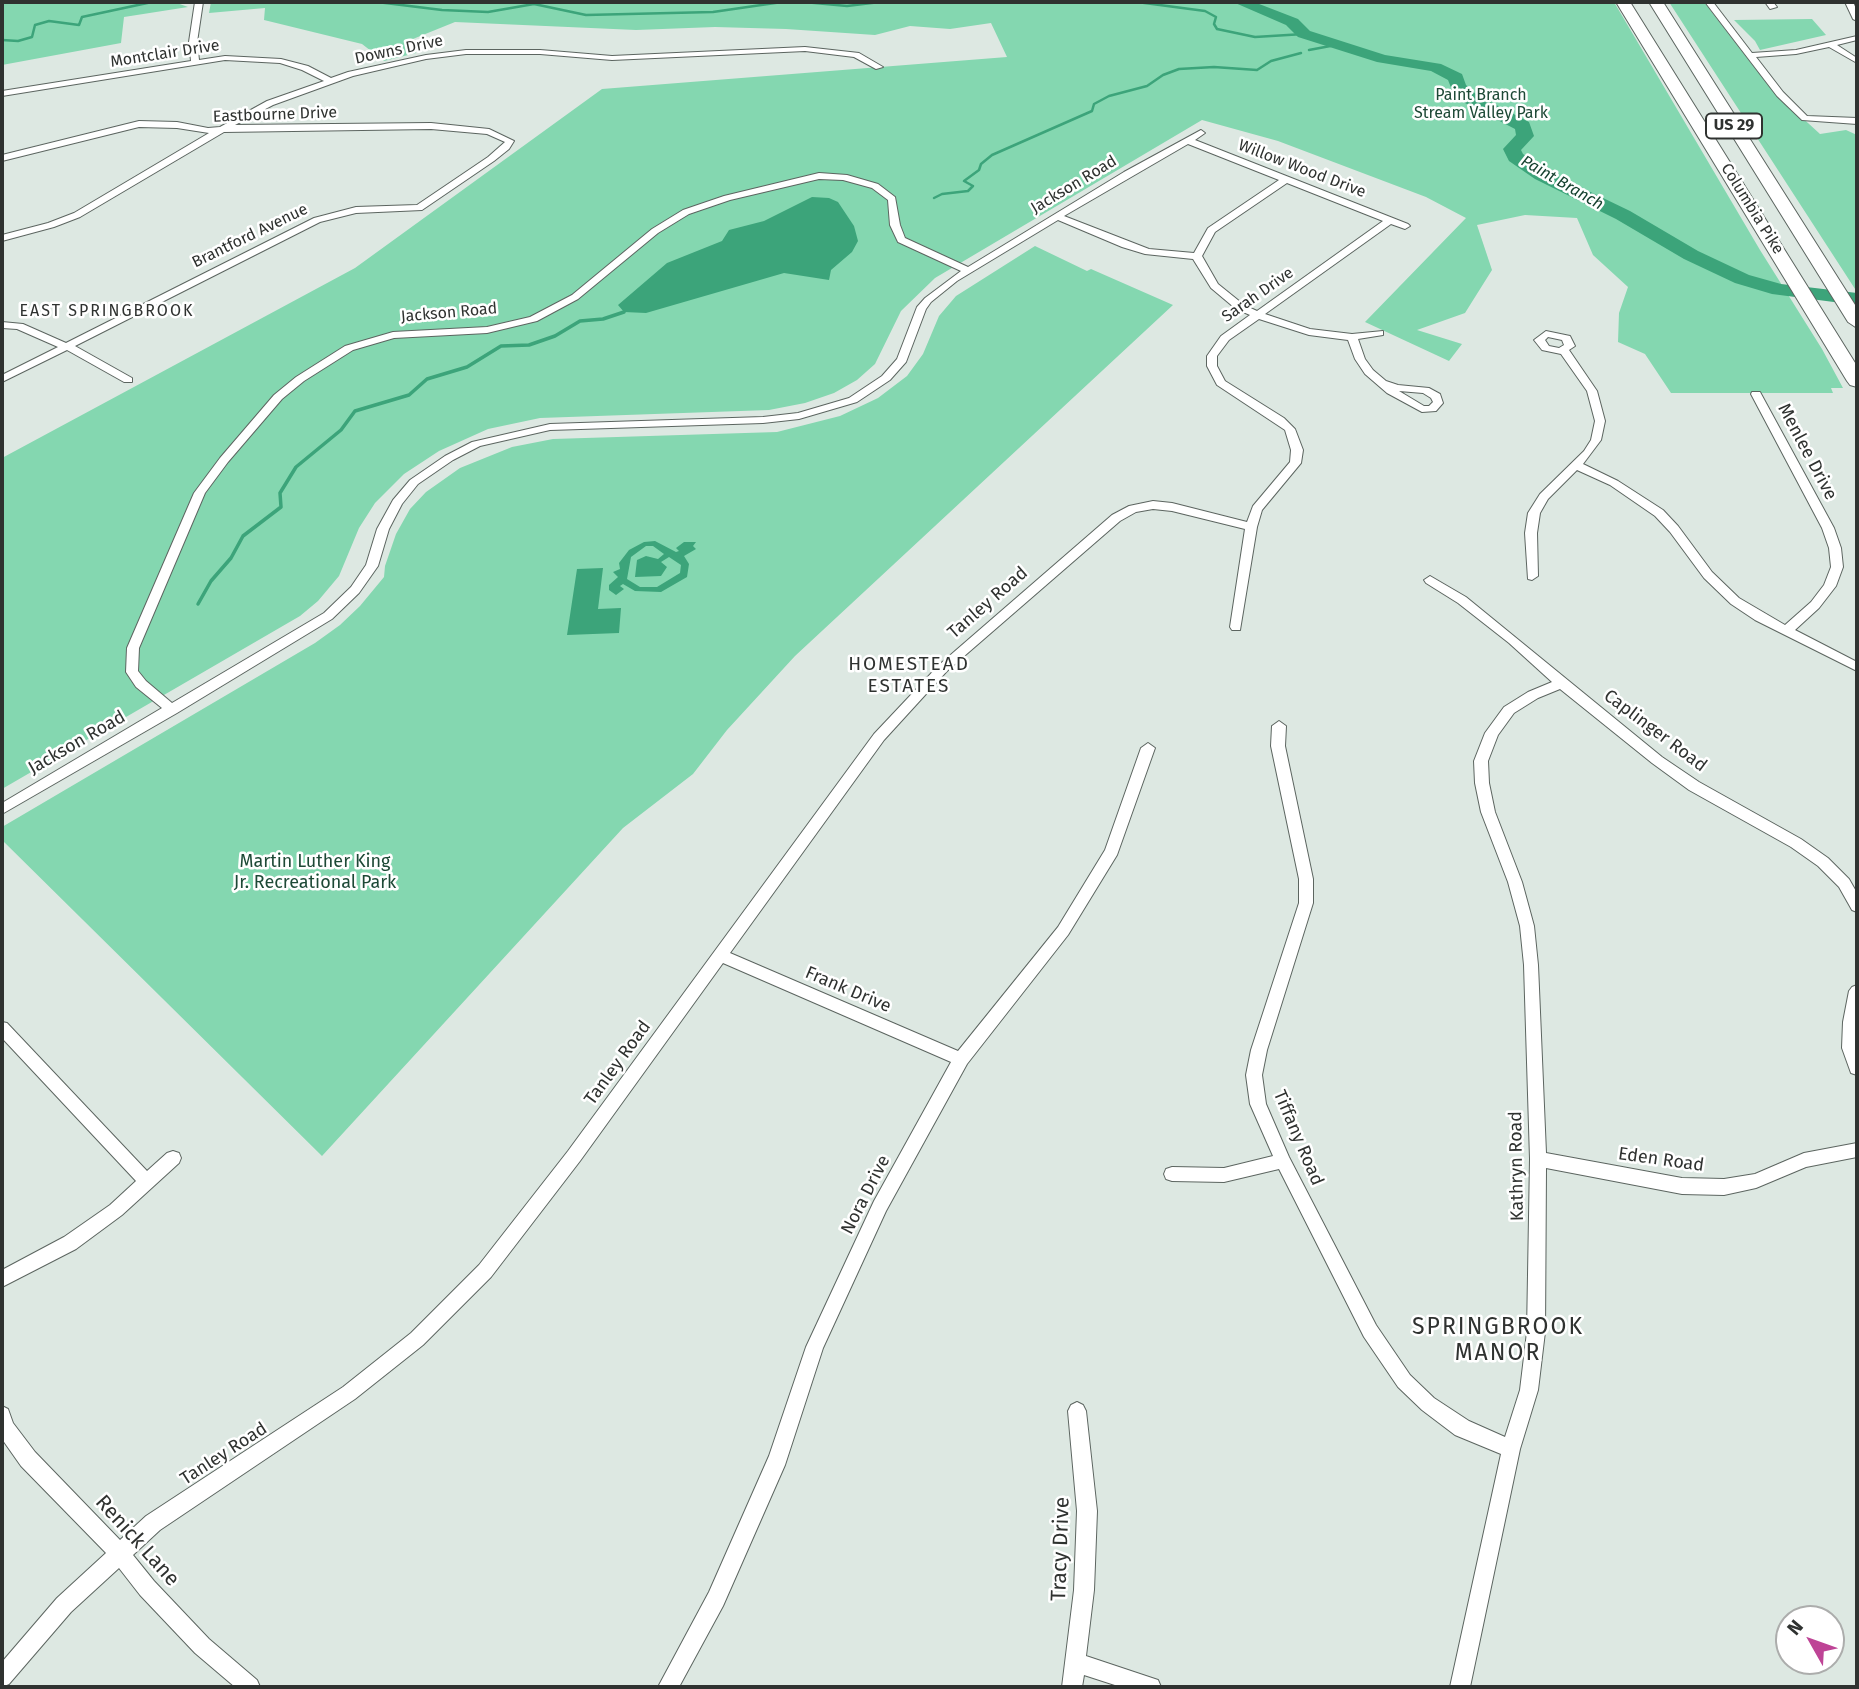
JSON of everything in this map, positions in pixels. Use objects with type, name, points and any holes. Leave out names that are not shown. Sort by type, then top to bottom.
[{"type":"highway","name":"Columbia Pike","points":[[1623,2],[1857,381]]},
{"type":"highway","name":"Columbia Pike","points":[[1656,2],[1857,322]]},
{"type":"street","points":[[195,62],[193,43],[199,2]]},
{"type":"street","points":[[1709,2],[1780,94],[1805,118],[1857,121]]},
{"type":"street","points":[[1849,2],[1857,19]]},
{"type":"street","points":[[1751,55],[1796,52],[1857,38]]},
{"type":"street","points":[[1828,43],[1857,61]]},
{"type":"street","name":"Downs Drive","points":[[2,238],[78,215],[270,103],[330,81],[426,57],[466,52],[540,52],[612,58],[805,49],[856,55],[879,66]]},
{"type":"street","name":"Montclair Drive","points":[[2,94],[195,62],[236,58],[281,61],[305,68],[330,81]]},
{"type":"street","name":"Eastbourne Drive","points":[[2,158],[139,124],[165,124],[208,131],[431,126],[489,132],[510,141]]},
{"type":"street","name":"Jackson Road","points":[[2,809],[328,616],[355,590],[372,566],[383,529],[397,503],[414,482],[449,458],[476,444],[523,431],[550,427],[763,420],[799,416],[853,400],[886,378],[902,360],[928,300],[967,270],[1201,133]]},
{"type":"street","name":"Brantford Avenue","points":[[2,379],[317,220],[356,210],[419,208],[491,159],[510,141]]},
{"type":"street","name":"Willow Wood Drive","points":[[1187,141],[1405,226]]},
{"type":"street","name":"Jackson Road","points":[[172,710],[141,684],[132,672],[131,662],[139,631],[200,493],[232,450],[278,397],[316,368],[349,348],[393,335],[487,330],[533,319],[575,297],[655,231],[686,212],[727,198],[811,177],[844,177],[875,186],[892,199],[894,225],[901,240],[967,270]]},
{"type":"street","points":[[1197,256],[1211,230],[1286,180]]},
{"type":"street","points":[[1056,216],[1125,246],[1148,252],[1197,256]]},
{"type":"street","name":"Sarah Drive","points":[[1236,627],[1251,527],[1257,509],[1295,463],[1297,450],[1290,429],[1280,420],[1221,383],[1212,366],[1212,356],[1217,346],[1257,315],[1390,220]]},
{"type":"street","points":[[1197,256],[1214,286],[1240,307],[1257,315],[1309,332],[1352,337],[1379,333]]},
{"type":"street","points":[[2,324],[19,326],[66,346],[128,380]]},
{"type":"street","points":[[1352,337],[1360,359],[1381,383]]},
{"type":"street","points":[[1532,576],[1531,533],[1534,513],[1544,497],[1577,466],[1596,440],[1600,421],[1589,384],[1564,350]]},
{"type":"street","name":"Menlee Drive","points":[[1756,394],[1828,528],[1835,548],[1837,567],[1830,586],[1815,605],[1787,630]]},
{"type":"street","points":[[1577,466],[1614,483],[1659,513],[1708,575],[1759,617],[1857,667]]},
{"type":"street","name":"Tanley Road","points":[[2,1677],[64,1605],[153,1523],[328,1407],[416,1339],[493,1260],[574,1156],[879,737],[943,668],[1116,519],[1133,509],[1153,505],[1172,507],[1251,527]]},
{"type":"street","name":"Caplinger Road","points":[[1430,580],[1462,600],[1657,760],[1694,786],[1796,843],[1823,862],[1844,883],[1857,906]]},
{"type":"street","name":"Kathryn Road","points":[[1460,1687],[1511,1449],[1529,1390],[1536,1332],[1538,1159],[1531,965],[1527,926],[1515,882],[1489,812],[1482,783],[1481,761],[1492,733],[1510,710],[1533,695],[1561,683]]},
{"type":"street","name":"Tiffany Road","points":[[1279,726],[1278,746],[1306,879],[1306,903],[1259,1049],[1254,1075],[1258,1104],[1283,1161],[1370,1331],[1404,1381],[1428,1404],[1462,1428],[1511,1449]]},
{"type":"street","name":"Nora Drive","points":[[668,1687],[716,1599],[778,1458],[815,1347],[880,1206],[961,1059],[1063,931],[1112,851],[1148,748]]},
{"type":"street","name":"Frank Drive","points":[[720,955],[961,1059]]},
{"type":"street","points":[[1857,991],[1851,1022],[1850,1048],[1857,1068]]},
{"type":"street","points":[[2,1027],[146,1181]]},
{"type":"street","name":"Eden Road","points":[[1538,1159],[1682,1186],[1724,1187],[1756,1181],[1804,1160],[1857,1150]]},
{"type":"street","points":[[2,1279],[70,1243],[116,1210],[173,1157]]},
{"type":"street","points":[[1172,1174],[1224,1175],[1283,1161]]},
{"type":"street","name":"Tracy Drive","points":[[1072,1687],[1077,1664],[1084,1590],[1087,1511],[1077,1411]]},
{"type":"street","name":"Renick Lane","points":[[2,1415],[4,1427],[29,1459],[119,1553],[147,1588],[202,1646],[250,1687]]},
{"type":"street","points":[[1077,1664],[1151,1687]]},
{"type":"green space","points":[[2,2],[174,2],[188,7],[124,17],[121,43],[2,65]]},
{"type":"green space","name":"Paint Branch Stream Valley Park","points":[[211,2],[1614,2],[1843,388],[1831,388],[1833,393],[1671,393],[1645,354],[1618,342],[1619,313],[1628,287],[1593,255],[1577,218],[1525,215],[1477,225],[1492,270],[1465,313],[1417,330],[1462,344],[1449,361],[1365,322],[1466,218],[1426,197],[1278,141],[1202,120],[935,278],[901,311],[875,364],[857,380],[834,393],[805,403],[769,410],[540,418],[488,429],[439,451],[404,474],[375,503],[359,528],[339,576],[318,601],[300,616],[2,789],[2,458],[355,268],[602,89],[1007,57],[991,23],[950,29],[910,26],[875,35],[786,29],[715,27],[636,30],[455,22],[408,41],[416,53],[384,61],[362,44],[264,20],[265,8],[209,13]]},
{"type":"green space","points":[[1669,2],[1704,2],[1772,90],[1820,134],[1846,130],[1857,135],[1857,292]]},
{"type":"green space","points":[[1812,19],[1826,35],[1760,50],[1755,41],[1734,20]]},
{"type":"green space","name":"Martin Luther King Jr. Recreational Park","points":[[1035,246],[1087,271],[1091,269],[1173,305],[795,656],[727,730],[693,774],[623,828],[322,1156],[2,840],[2,827],[315,643],[340,625],[384,577],[396,534],[410,509],[426,492],[460,468],[512,447],[553,439],[777,432],[840,416],[878,398],[907,376],[923,354],[939,316],[956,296]]},
{"type":"shaded area","points":[[812,197],[829,198],[838,202],[854,226],[858,241],[852,252],[831,270],[829,280],[784,273],[646,313],[624,312],[618,305],[667,263],[722,241],[729,230],[764,221]]},
{"type":"shaded area","points":[[655,541],[676,552],[679,551],[676,548],[684,542],[696,542],[693,546],[696,549],[684,556],[689,564],[687,577],[661,592],[635,591],[623,584],[620,586],[624,589],[616,595],[609,590],[609,585],[618,577],[613,572],[620,569],[619,563],[629,550],[644,542]],"holes":[[[646,546],[653,546],[664,554],[658,559],[646,556],[637,560],[635,577],[661,576],[667,567],[661,562],[669,557],[681,565],[680,573],[657,587],[640,587],[627,579],[631,557]]]},
{"type":"shaded area","points":[[603,568],[598,609],[621,608],[619,633],[567,635],[577,569]]},
{"type":"waterway","points":[[2,40],[18,41],[32,37],[35,25],[49,21],[79,25],[82,17],[152,2]]},
{"type":"waterway","points":[[377,2],[442,10],[488,12],[534,4],[586,15],[713,12],[782,2]]},
{"type":"waterway","points":[[804,2],[847,6],[880,2]]},
{"type":"waterway","points":[[912,2],[946,2]]},
{"type":"waterway","points":[[1044,2],[1060,2]]},
{"type":"waterway","points":[[1137,2],[1205,11],[1216,17],[1214,24],[1217,29],[1255,37],[1304,34]]},
{"type":"waterway","name":"Paint Branch","points":[[1241,2],[1292,22],[1304,34],[1383,59],[1435,67],[1456,77],[1458,86],[1471,99],[1523,126],[1525,136],[1512,149],[1515,157],[1541,175],[1623,215],[1691,255],[1742,279],[1779,290],[1857,299]]},
{"type":"waterway","points":[[1309,50],[1341,44]]},
{"type":"waterway","points":[[934,198],[942,194],[968,191],[973,186],[964,181],[979,170],[981,164],[992,155],[1092,111],[1094,104],[1109,96],[1147,86],[1163,75],[1179,69],[1214,67],[1257,70],[1271,61],[1301,53]]},
{"type":"waterway","points":[[198,604],[211,581],[231,558],[243,536],[281,507],[280,493],[296,467],[341,430],[355,411],[409,395],[427,379],[467,367],[501,346],[529,345],[555,336],[580,321],[603,319],[624,312]]},
{"type":"district","name":"EAST SPRINGBROOK","points":[[107,312]]},
{"type":"district","name":"HOMESTEAD ESTATES","points":[[909,676]]},
{"type":"district","name":"SPRINGBROOK MANOR","points":[[1498,1341]]}]
